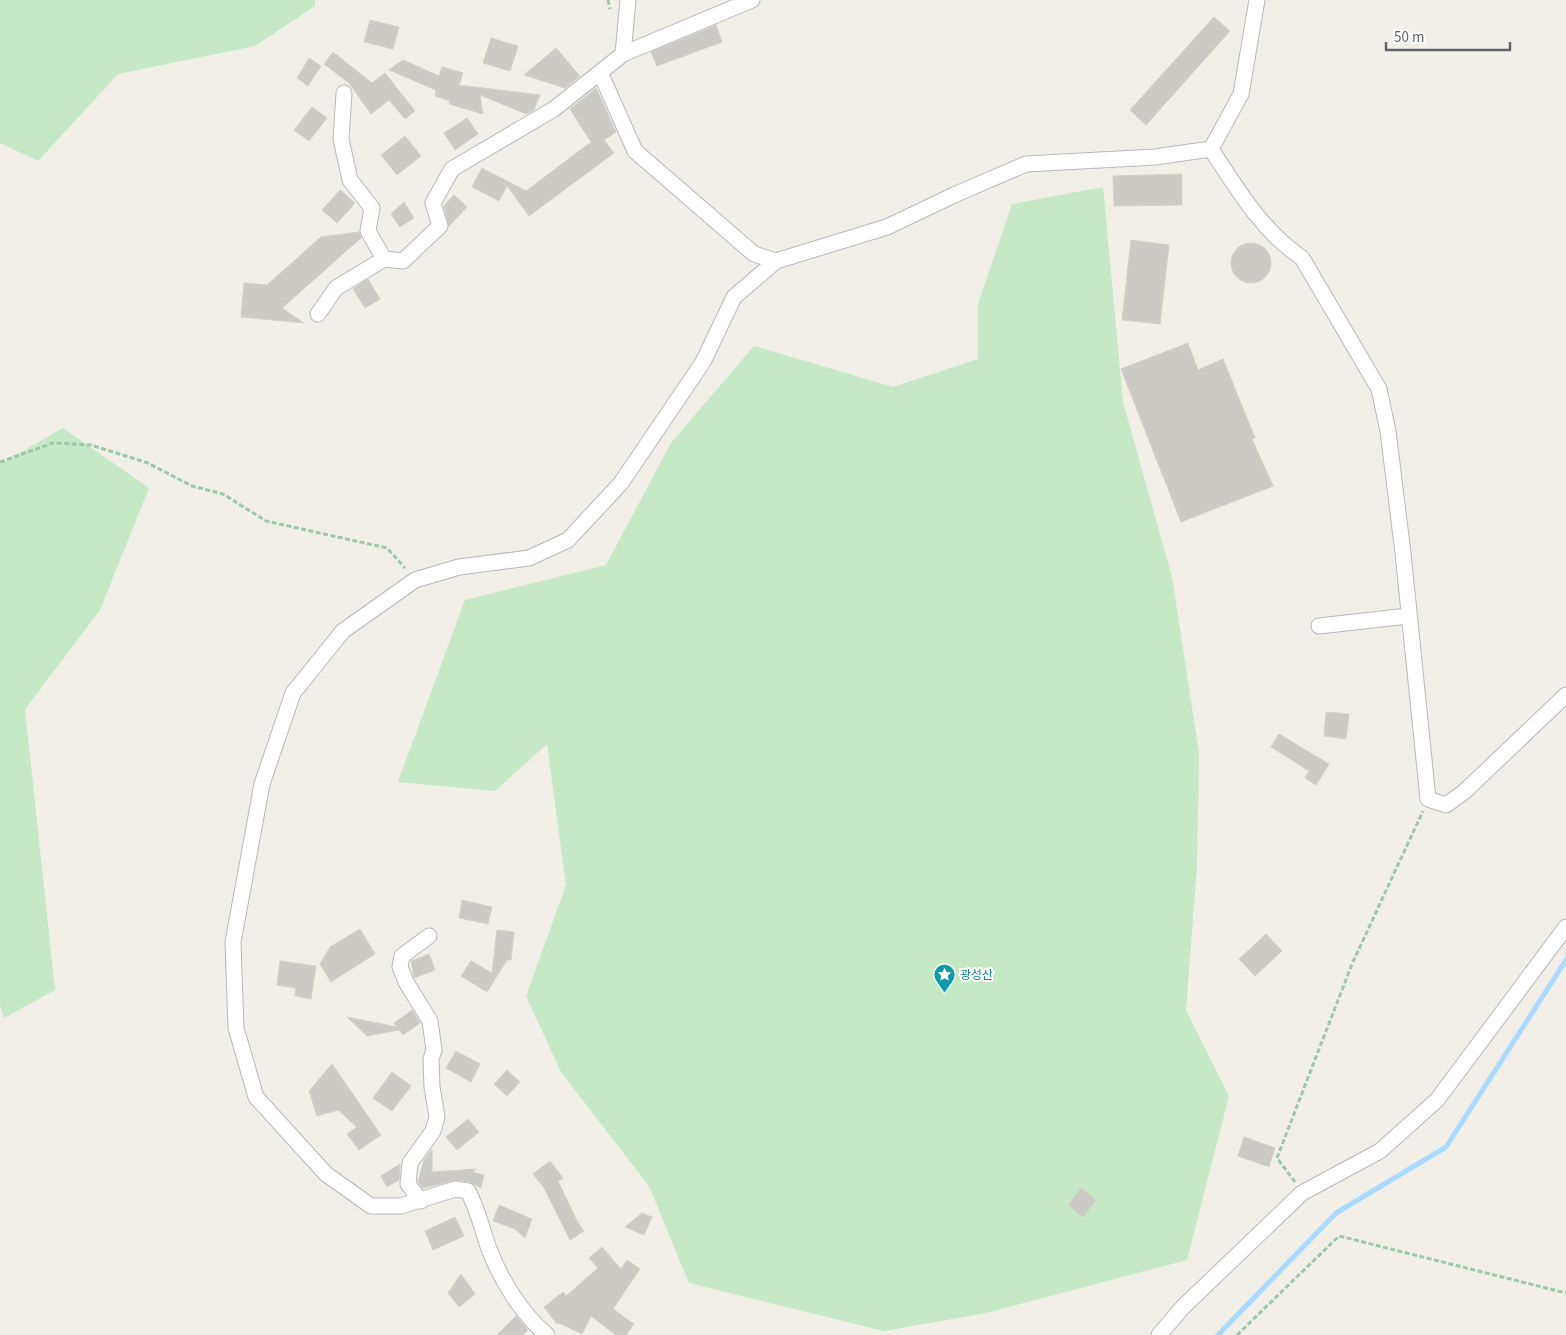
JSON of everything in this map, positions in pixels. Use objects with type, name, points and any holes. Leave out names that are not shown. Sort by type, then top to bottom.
[{"type":"street","points":[[623,54],[628,0]]},
{"type":"street","points":[[318,314],[336,288],[384,259],[403,261],[440,226],[433,203],[452,169],[554,109],[623,54],[752,0]]},
{"type":"street","points":[[1211,149],[1241,94],[1256,0]]},
{"type":"street","points":[[600,72],[635,151],[754,254],[776,261]]},
{"type":"street","points":[[344,93],[341,139],[350,180],[372,208],[368,231],[384,259]]},
{"type":"street","points":[[547,1335],[537,1327],[509,1291],[489,1249],[478,1209],[468,1191],[455,1189],[401,1206],[372,1206],[326,1174],[256,1097],[236,1028],[233,942],[262,784],[293,693],[344,631],[415,580],[459,567],[529,558],[568,540],[627,475],[703,362],[734,297],[776,261],[887,227],[1026,164],[1155,157],[1211,149]]},
{"type":"street","points":[[1211,149],[1246,203],[1282,244],[1302,258],[1379,389],[1390,441],[1428,799],[1446,805],[1464,792],[1566,695]]},
{"type":"street","points":[[1319,626],[1408,616]]},
{"type":"street","points":[[1159,1335],[1183,1307],[1302,1193],[1380,1151],[1437,1100],[1566,927]]},
{"type":"street","points":[[421,1201],[408,1184],[410,1162],[433,1131],[437,1117],[432,1087],[431,1059],[434,1050],[430,1021],[406,982],[400,967],[402,956],[429,936]]},
{"type":"path","points":[[0,462],[52,443],[91,445],[148,463],[192,486],[223,494],[266,521],[387,548],[415,580]]},
{"type":"path","points":[[1302,1193],[1277,1158],[1352,964],[1428,799]]},
{"type":"path","points":[[1237,1335],[1339,1236],[1566,1293]]},
{"type":"green space","points":[[0,0],[315,0],[315,6],[255,46],[118,74],[38,161],[0,143]]},
{"type":"green space","points":[[1103,187],[1123,402],[1172,577],[1199,753],[1197,866],[1186,1010],[1229,1096],[1187,1260],[986,1313],[884,1331],[689,1283],[649,1186],[561,1072],[526,996],[566,885],[547,744],[495,791],[398,782],[465,600],[606,565],[671,443],[754,346],[893,387],[978,359],[978,304],[1012,204]]},
{"type":"green space","points":[[63,428],[149,488],[100,610],[25,709],[55,990],[4,1018],[0,1005],[0,464]]},
{"type":"building","points":[[1214,17],[1230,31],[1146,125],[1130,110]]},
{"type":"building","points":[[370,20],[399,27],[393,49],[364,42]]},
{"type":"building","points":[[716,25],[722,42],[657,66],[651,52]]},
{"type":"building","points":[[491,38],[518,46],[510,71],[483,63]]},
{"type":"building","points":[[556,48],[580,76],[565,88],[524,75]]},
{"type":"building","points":[[333,52],[372,83],[385,73],[415,111],[405,119],[389,100],[371,114],[349,83],[324,64]]},
{"type":"building","points":[[309,58],[321,66],[308,86],[297,78]]},
{"type":"building","points":[[403,60],[439,76],[442,67],[463,73],[459,85],[540,95],[534,110],[526,114],[480,95],[483,114],[449,104],[450,101],[435,96],[436,90],[389,70]]},
{"type":"building","points":[[596,88],[616,132],[604,140],[614,153],[529,216],[507,186],[499,201],[472,187],[482,168],[526,191],[591,142],[570,109]]},
{"type":"building","points":[[312,107],[327,118],[309,141],[294,130]]},
{"type":"building","points":[[467,118],[478,134],[455,150],[444,133]]},
{"type":"building","points":[[405,136],[421,156],[397,175],[381,155]]},
{"type":"building","points":[[1182,174],[1182,205],[1114,206],[1113,176]]},
{"type":"building","points":[[340,190],[355,203],[337,223],[322,210]]},
{"type":"building","points":[[454,195],[467,207],[449,226],[444,206]]},
{"type":"building","points":[[404,202],[414,218],[400,227],[391,214]]},
{"type":"building","points":[[359,232],[361,238],[282,308],[304,323],[241,317],[244,283],[267,285],[321,237]]},
{"type":"building","points":[[1131,240],[1169,245],[1160,324],[1122,320]]},
{"type":"building","points":[[1255,243],[1262,246],[1268,252],[1271,263],[1270,271],[1262,280],[1255,283],[1247,283],[1240,280],[1232,271],[1231,259],[1234,252],[1243,244]]},
{"type":"building","points":[[368,279],[380,299],[365,308],[353,289]]},
{"type":"building","points":[[1188,343],[1198,370],[1223,359],[1255,438],[1252,439],[1273,486],[1181,522],[1121,369]]},
{"type":"building","points":[[1326,712],[1349,714],[1346,739],[1324,736]]},
{"type":"building","points":[[1279,734],[1329,764],[1316,785],[1305,778],[1309,771],[1271,747]]},
{"type":"building","points":[[462,900],[492,907],[488,924],[459,918]]},
{"type":"building","points":[[360,929],[375,954],[331,982],[320,964],[330,947]]},
{"type":"building","points":[[497,930],[514,932],[511,960],[507,960],[487,992],[461,976],[471,961],[492,973]]},
{"type":"building","points":[[1266,934],[1282,951],[1255,976],[1239,959]]},
{"type":"building","points":[[429,954],[435,970],[414,978],[411,961]]},
{"type":"building","points":[[280,961],[316,966],[311,999],[295,996],[296,988],[277,985]]},
{"type":"building","points":[[412,1010],[420,1023],[403,1035],[399,1030],[367,1036],[347,1017],[397,1027],[394,1023]]},
{"type":"building","points":[[456,1051],[480,1064],[471,1082],[446,1068]]},
{"type":"building","points":[[332,1064],[381,1135],[359,1150],[347,1134],[357,1127],[338,1110],[317,1116],[309,1091]]},
{"type":"building","points":[[507,1070],[520,1082],[507,1096],[494,1084]]},
{"type":"building","points":[[392,1072],[411,1086],[392,1111],[373,1098]]},
{"type":"building","points":[[468,1119],[479,1132],[457,1150],[446,1137]]},
{"type":"building","points":[[1244,1137],[1275,1148],[1269,1167],[1238,1156]]},
{"type":"building","points":[[432,1149],[432,1172],[476,1169],[472,1172],[484,1175],[481,1188],[470,1182],[456,1180],[423,1188],[418,1182],[424,1160]]},
{"type":"building","points":[[550,1161],[563,1178],[558,1181],[577,1221],[584,1231],[570,1240],[544,1188],[533,1174]]},
{"type":"building","points":[[400,1164],[399,1180],[387,1187],[381,1176]]},
{"type":"building","points":[[1081,1188],[1096,1200],[1083,1217],[1068,1205]]},
{"type":"building","points":[[499,1205],[532,1219],[525,1238],[515,1229],[493,1221]]},
{"type":"building","points":[[642,1213],[652,1217],[644,1235],[625,1227]]},
{"type":"building","points":[[455,1217],[464,1236],[433,1250],[425,1231]]},
{"type":"building","points":[[602,1247],[621,1269],[627,1260],[640,1269],[613,1309],[634,1324],[626,1335],[616,1335],[591,1316],[582,1334],[559,1323],[557,1324],[544,1307],[563,1292],[566,1296],[598,1268],[589,1258]]},
{"type":"building","points":[[461,1274],[475,1294],[459,1307],[448,1293]]},
{"type":"building","points":[[516,1316],[528,1330],[523,1335],[497,1335]]},
{"type":"waterway","points":[[1218,1335],[1336,1213],[1446,1147],[1566,960]]},
{"type":"place","name":"광성산","points":[[944,994]]}]
